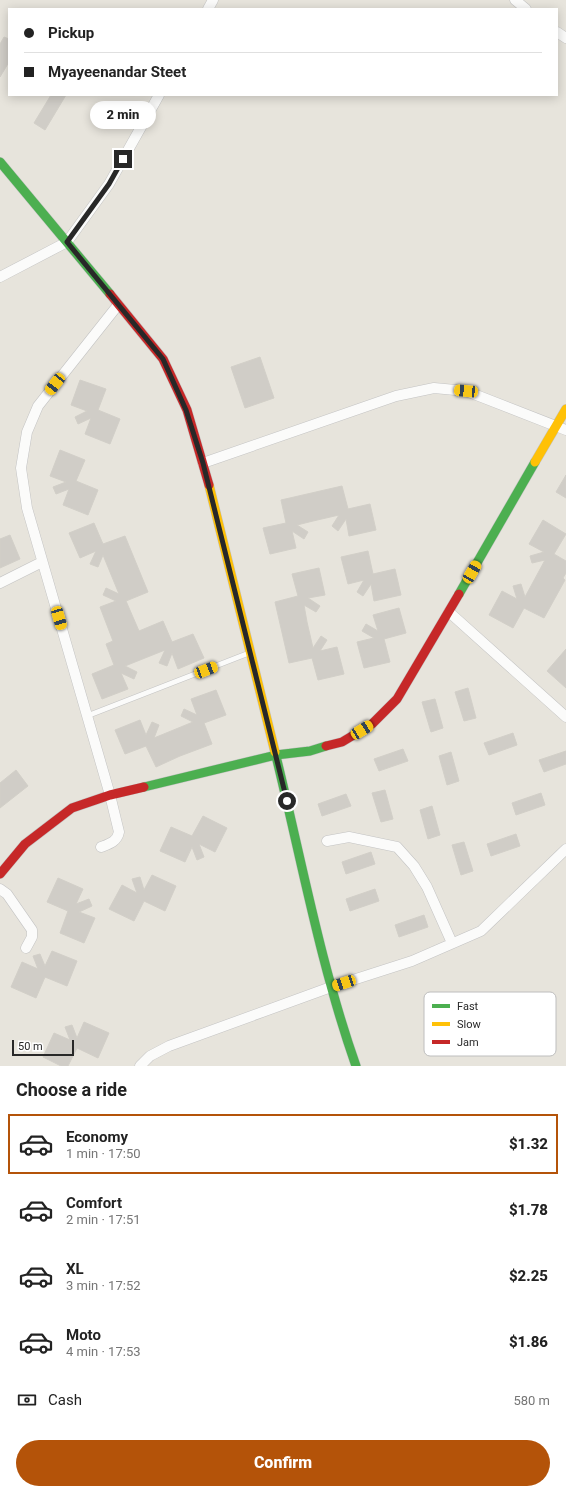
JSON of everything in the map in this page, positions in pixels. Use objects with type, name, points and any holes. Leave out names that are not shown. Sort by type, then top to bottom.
[{"type":"street","points":[[515,0],[525,8]]},
{"type":"street","points":[[0,277],[67,242],[109,184],[158,96]]},
{"type":"street","points":[[0,162],[163,359],[186,410],[203,463],[276,755],[331,987],[345,1036],[356,1066]]},
{"type":"street","points":[[101,847],[115,841],[118,838],[119,832],[110,795],[27,508],[21,468],[27,432],[38,406],[118,305]]},
{"type":"street","points":[[203,463],[396,396],[434,388],[466,391],[566,430]]},
{"type":"street","points":[[0,874],[25,844],[72,808],[110,795],[276,755],[310,751],[342,742],[372,724],[398,699],[566,409]]},
{"type":"street","points":[[0,583],[42,562]]},
{"type":"street","points":[[449,612],[566,717]]},
{"type":"street","points":[[327,840],[349,837],[397,847],[414,866],[427,887],[452,943]]},
{"type":"street","points":[[140,1066],[150,1056],[169,1046],[331,987],[412,961],[481,931],[566,849]]},
{"type":"street","points":[[0,888],[7,894],[32,930],[32,937],[26,948]]},
{"type":"lane","points":[[87,716],[250,652]]},
{"type":"building","points":[[4,37],[8,39],[8,64],[0,77],[0,44]]},
{"type":"building","points":[[50,96],[65,96],[45,130],[34,123]]},
{"type":"building","points":[[260,357],[274,398],[245,408],[231,367]]},
{"type":"building","points":[[80,380],[106,389],[98,410],[120,419],[110,444],[85,434],[91,418],[78,424],[75,417],[87,411],[71,405]]},
{"type":"building","points":[[60,450],[85,460],[76,481],[98,490],[88,515],[63,505],[69,489],[56,494],[53,487],[66,482],[50,476]]},
{"type":"building","points":[[566,475],[566,498],[556,492]]},
{"type":"building","points":[[342,486],[348,509],[370,504],[376,530],[349,536],[346,519],[338,531],[332,526],[339,515],[297,525],[308,532],[304,539],[292,531],[296,548],[270,554],[263,528],[286,523],[281,500]]},
{"type":"building","points":[[543,520],[566,534],[554,554],[566,561],[566,573],[563,578],[565,580],[544,618],[524,608],[513,628],[489,615],[502,591],[517,599],[513,586],[521,584],[525,597],[545,560],[532,563],[530,556],[544,552],[529,544]]},
{"type":"building","points":[[94,523],[103,544],[125,536],[148,592],[126,601],[139,631],[163,621],[172,642],[193,634],[204,658],[178,669],[172,653],[167,666],[159,663],[165,650],[125,666],[137,672],[134,679],[121,673],[128,689],[102,699],[92,674],[114,665],[106,644],[113,641],[100,607],[116,601],[103,595],[106,588],[119,594],[103,555],[98,567],[90,564],[96,551],[80,558],[69,533]]},
{"type":"building","points":[[10,535],[20,559],[0,568],[0,539]]},
{"type":"building","points":[[368,551],[373,574],[395,569],[401,595],[374,601],[371,584],[363,596],[357,592],[364,580],[348,584],[341,557]]},
{"type":"building","points":[[319,568],[325,595],[308,598],[320,606],[316,612],[304,605],[313,648],[321,636],[327,640],[320,651],[337,647],[344,674],[318,680],[312,658],[289,663],[275,602],[298,596],[292,574]]},
{"type":"building","points":[[399,608],[406,633],[384,639],[390,662],[364,668],[357,642],[374,638],[362,631],[366,624],[378,631],[373,615]]},
{"type":"building","points":[[566,649],[566,688],[547,671]]},
{"type":"building","points":[[468,688],[476,718],[464,721],[455,692]]},
{"type":"building","points":[[216,690],[226,715],[204,723],[212,744],[156,767],[146,746],[125,754],[115,730],[140,720],[146,735],[152,722],[159,725],[154,738],[193,722],[181,716],[184,709],[197,715],[191,699]]},
{"type":"building","points":[[435,699],[443,728],[431,732],[422,702]]},
{"type":"building","points":[[513,733],[517,745],[489,755],[484,743]]},
{"type":"building","points":[[403,749],[408,761],[379,771],[374,759]]},
{"type":"building","points":[[566,751],[566,764],[544,772],[539,760]]},
{"type":"building","points":[[451,752],[459,781],[447,785],[439,756]]},
{"type":"building","points":[[16,770],[28,786],[0,808],[0,783]]},
{"type":"building","points":[[385,790],[393,819],[381,822],[372,793]]},
{"type":"building","points":[[541,793],[545,805],[516,815],[512,803]]},
{"type":"building","points":[[346,794],[351,806],[322,816],[318,804]]},
{"type":"building","points":[[432,806],[440,835],[428,839],[420,810]]},
{"type":"building","points":[[203,816],[227,828],[215,852],[199,844],[204,857],[197,860],[192,847],[185,862],[160,851],[171,827],[192,836]]},
{"type":"building","points":[[516,834],[520,846],[491,856],[487,844]]},
{"type":"building","points":[[464,842],[473,871],[461,875],[452,845]]},
{"type":"building","points":[[371,852],[375,864],[346,874],[342,862]]},
{"type":"building","points":[[152,875],[176,886],[165,911],[144,901],[134,921],[109,909],[122,885],[137,893],[132,879],[140,877],[144,890]]},
{"type":"building","points":[[58,878],[83,889],[76,904],[89,899],[92,906],[79,912],[95,918],[84,943],[60,933],[68,911],[47,902]]},
{"type":"building","points":[[375,889],[379,901],[350,911],[346,899]]},
{"type":"building","points":[[424,915],[428,927],[399,937],[395,925]]},
{"type":"building","points":[[52,951],[77,961],[67,986],[45,977],[36,998],[11,987],[22,962],[38,969],[33,956],[40,954],[45,966]]},
{"type":"building","points":[[84,1022],[109,1033],[98,1058],[77,1048],[68,1066],[61,1066],[43,1057],[54,1033],[70,1040],[65,1027],[72,1025],[77,1038]]},
{"type":"traffic: fast","points":[[0,162],[110,294]]},
{"type":"traffic: fast","points":[[459,594],[535,462]]},
{"type":"traffic: fast","points":[[144,787],[276,755],[310,751],[326,746]]},
{"type":"traffic: fast","points":[[275,752],[321,950],[343,1028],[356,1066]]},
{"type":"traffic: slow","points":[[535,462],[566,409]]},
{"type":"traffic: slow","points":[[209,485],[275,752]]},
{"type":"traffic: jam","points":[[110,294],[163,359],[187,410],[209,485]]},
{"type":"traffic: jam","points":[[326,746],[342,742],[372,724],[397,699],[459,594]]},
{"type":"traffic: jam","points":[[0,874],[25,844],[72,808],[110,795],[144,787]]},
{"type":"route","points":[[123,159],[109,184],[67,242],[163,359],[186,410],[203,463],[287,801]]}]
